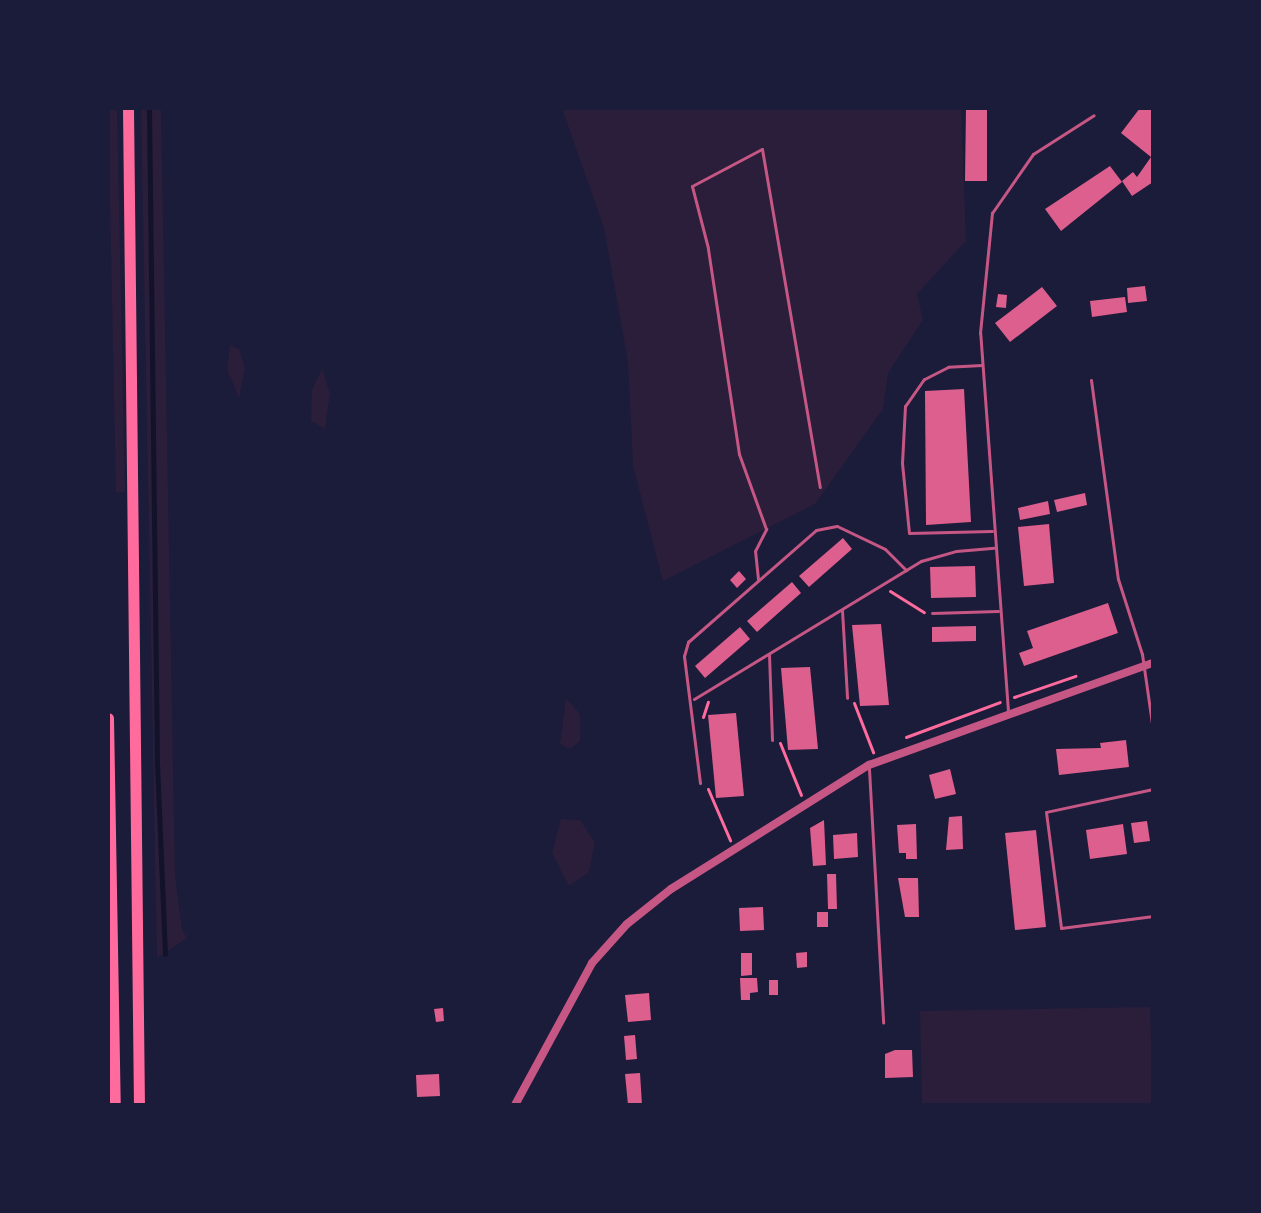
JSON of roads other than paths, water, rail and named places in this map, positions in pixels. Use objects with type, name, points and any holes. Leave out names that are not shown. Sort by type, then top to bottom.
[{"type":"main road","points":[[128,108],[139,1105]]},
{"type":"main road","points":[[108,718],[115,1105]]},
{"type":"street","points":[[515,1105],[592,963],[627,924],[671,889],[869,765],[1008,711],[1148,664]]},
{"type":"lane","points":[[1008,711],[1004,700],[982,365],[981,300],[992,213],[1033,154],[1094,115]]},
{"type":"lane","points":[[758,579],[755,551],[766,529],[739,454],[708,248],[692,186],[762,149],[820,487]]},
{"type":"lane","points":[[982,365],[948,367],[924,379],[905,406],[902,463],[909,533],[993,531]]},
{"type":"lane","points":[[1091,380],[1118,579],[1148,664],[1153,730]]},
{"type":"lane","points":[[700,783],[693,700],[684,656],[688,642],[816,530],[837,526],[885,549],[906,570]]},
{"type":"lane","points":[[693,700],[906,570],[956,551],[994,548]]},
{"type":"lane","points":[[842,610],[847,698]]},
{"type":"lane","points":[[932,613],[998,611]]},
{"type":"lane","points":[[769,654],[772,740]]},
{"type":"lane","points":[[869,765],[883,1023]]},
{"type":"lane","points":[[1153,789],[1046,812],[1061,928],[1153,916]]},
{"type":"waterway","points":[[149,108],[157,763],[165,954]]}]
